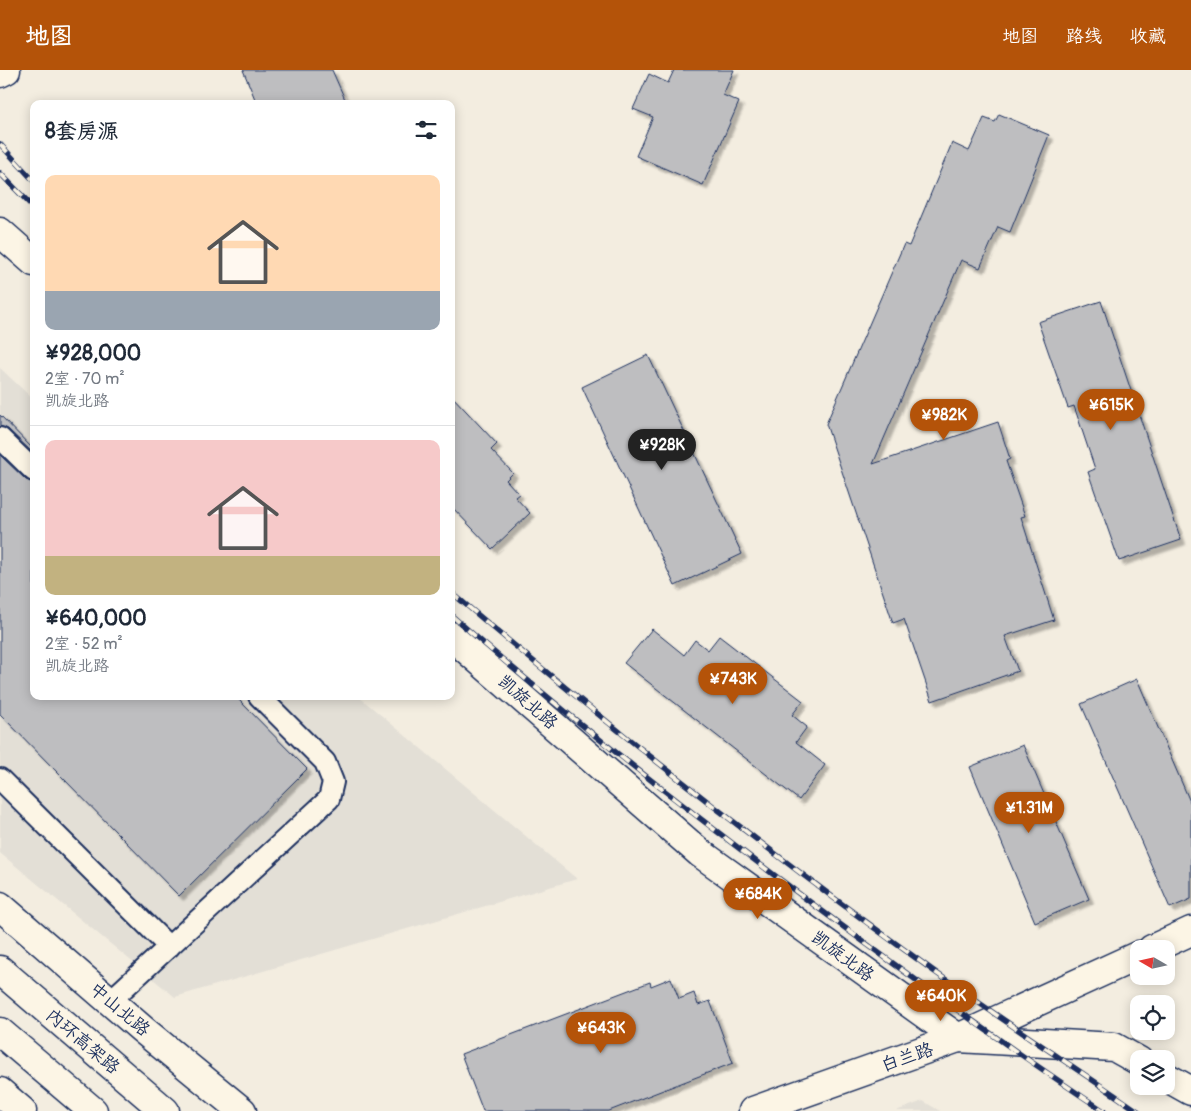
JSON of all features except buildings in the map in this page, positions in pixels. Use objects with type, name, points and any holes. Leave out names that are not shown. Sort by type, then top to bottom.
[{"type":"main road","points":[[0,73],[6,70]]},
{"type":"main road","points":[[0,232],[30,258]]},
{"type":"main road","name":"凯旋北路","points":[[455,639],[700,853],[958,1038]]},
{"type":"main road","name":"中山北路","points":[[0,906],[242,1111]]},
{"type":"main road","points":[[1172,940],[1191,931]]},
{"type":"main road","name":"白兰路","points":[[753,1111],[958,1038],[1130,959]]},
{"type":"main road","name":"内环高架路","points":[[0,970],[165,1111]]},
{"type":"main road","points":[[0,1032],[93,1111]]},
{"type":"main road","points":[[958,1038],[1114,1047],[1130,1056]]},
{"type":"main road","points":[[1175,1082],[1191,1091]]},
{"type":"main road","points":[[0,1092],[22,1111]]},
{"type":"lane","points":[[0,438],[30,468]]},
{"type":"lane","points":[[110,1001],[329,799],[333,782],[325,762],[263,700]]},
{"type":"lane","points":[[0,778],[169,947]]},
{"type":"shaded area","points":[[0,368],[30,396],[30,700],[363,700],[577,879],[175,997],[0,853]]},
{"type":"shaded area","points":[[923,1101],[940,1111],[896,1111]]},
{"type":"railway","points":[[0,144],[30,177]]},
{"type":"railway","points":[[0,173],[30,204]]},
{"type":"railway","points":[[455,595],[625,736],[803,875],[950,983],[1138,1111]]},
{"type":"railway","points":[[455,618],[580,724],[757,862],[951,1006],[1104,1111]]}]
